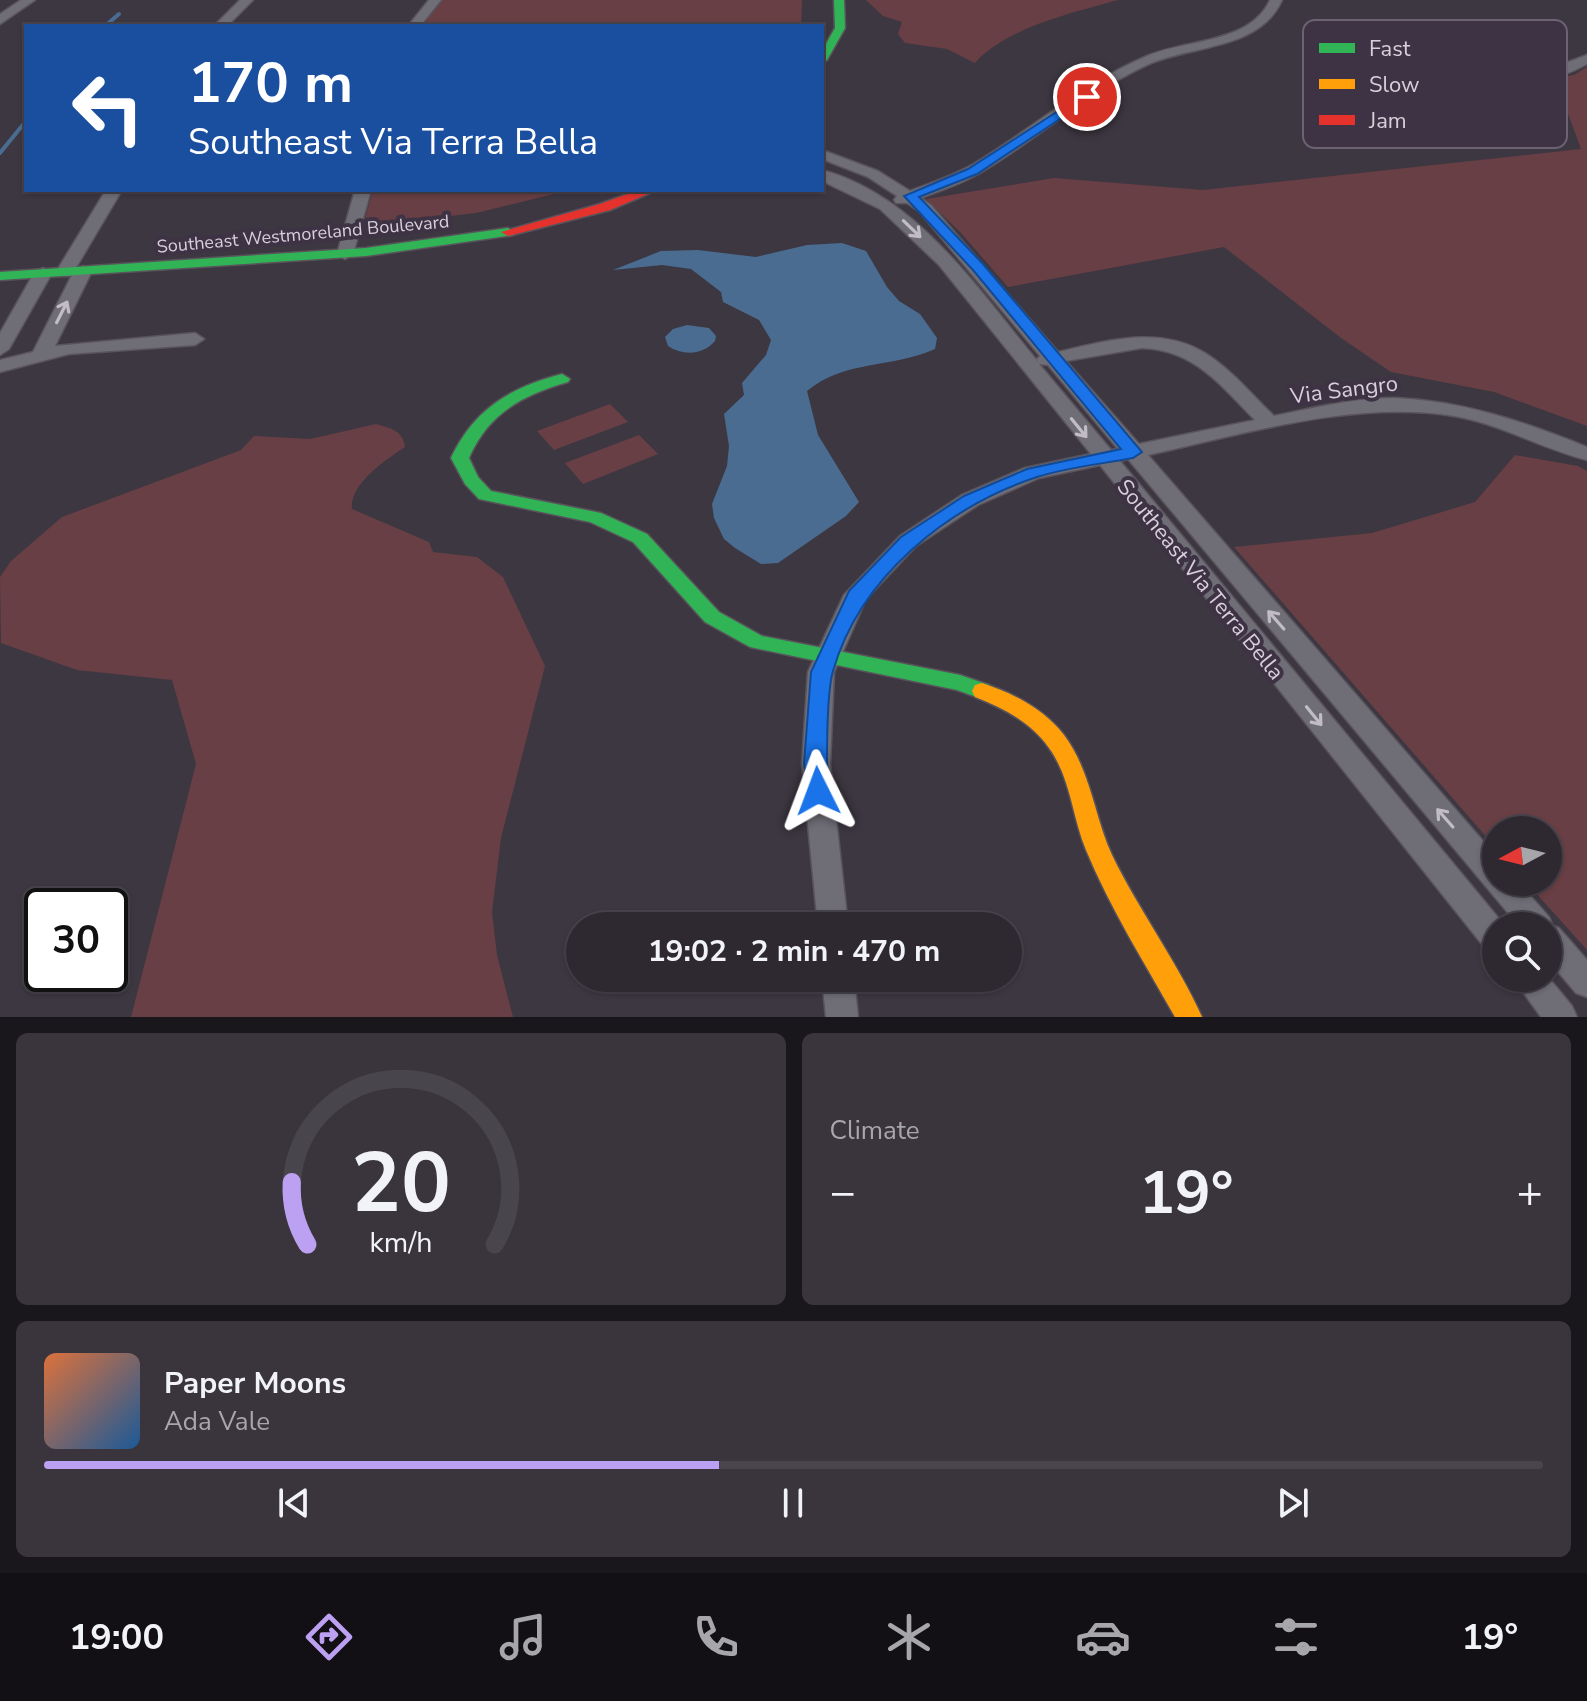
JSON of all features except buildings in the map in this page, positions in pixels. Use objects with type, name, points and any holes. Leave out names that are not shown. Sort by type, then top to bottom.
[{"type":"street","points":[[0,20],[29,0]]},
{"type":"street","points":[[222,24],[247,0]]},
{"type":"street","points":[[416,24],[435,0]]},
{"type":"street","points":[[824,56],[840,28],[839,0]]},
{"type":"street","points":[[886,206],[972,171],[1136,65],[1168,51],[1242,33],[1267,18],[1276,0]]},
{"type":"street","points":[[1567,73],[1587,59]]},
{"type":"street","name":"Southeast Via Terra Bella","points":[[824,155],[873,174],[911,196],[935,219],[1482,861]]},
{"type":"street","name":"Southeast Via Terra Bella","points":[[824,176],[886,206],[945,261],[1102,458],[1482,921]]},
{"type":"street","points":[[41,354],[74,266],[113,192]]},
{"type":"street","points":[[347,247],[362,192]]},
{"type":"street","name":"Southeast Westmoreland Boulevard","points":[[347,247],[504,221],[609,192]]},
{"type":"street","name":"Southeast Westmoreland Boulevard","points":[[0,260],[74,266],[347,247],[435,245],[510,233],[616,204],[646,192]]},
{"type":"street","name":"Southeast Westmoreland Boulevard","points":[[0,276],[43,273],[74,266]]},
{"type":"street","points":[[0,349],[43,273]]},
{"type":"street","points":[[0,366],[41,354],[100,345],[195,339]]},
{"type":"street","points":[[1026,363],[1154,341],[1182,348],[1198,356],[1270,423]]},
{"type":"street","points":[[562,379],[532,386],[504,400],[483,414],[466,437],[460,458],[471,480],[485,495],[595,517],[640,538],[712,617],[757,642],[960,683],[1014,703],[1055,738],[1070,760],[1092,835],[1109,874],[1189,1017]]},
{"type":"street","name":"Via Sangro","points":[[832,912],[816,764],[821,672],[856,595],[908,541],[970,500],[1033,473],[1270,423],[1393,404],[1452,409],[1527,430],[1587,454]]},
{"type":"street","points":[[1512,896],[1526,912]]},
{"type":"street","points":[[1562,954],[1587,983]]},
{"type":"street","points":[[839,992],[842,1017]]},
{"type":"street","points":[[1540,992],[1561,1017]]},
{"type":"shaded area","points":[[442,0],[802,0],[801,24],[424,24]]},
{"type":"shaded area","points":[[866,0],[1118,0],[1022,31],[1004,40],[975,63],[947,49],[905,43],[898,34],[902,22],[883,16]]},
{"type":"shaded area","points":[[1587,67],[1587,426],[1494,392],[1391,372],[1341,338],[1224,247],[1008,287],[961,233],[926,199],[1054,178],[1203,190],[1581,149],[1567,111],[1567,76]]},
{"type":"shaded area","points":[[372,192],[562,192],[476,213],[363,226]]},
{"type":"shaded area","points":[[610,404],[628,422],[554,450],[537,431]]},
{"type":"shaded area","points":[[376,424],[399,433],[405,447],[380,465],[356,490],[352,509],[429,542],[433,552],[477,557],[503,577],[545,666],[501,838],[492,912],[497,955],[513,1017],[131,1017],[196,764],[172,680],[77,670],[1,643],[0,577],[11,561],[62,517],[241,450],[254,436],[310,439]]},
{"type":"shaded area","points":[[639,435],[658,454],[583,484],[565,463]]},
{"type":"shaded area","points":[[1515,455],[1578,466],[1587,471],[1587,950],[1562,922],[1562,912],[1553,912],[1539,896],[1562,896],[1562,816],[1482,816],[1482,832],[1234,547],[1372,533],[1475,502]]},
{"type":"water","points":[[842,243],[866,251],[887,287],[899,301],[920,314],[937,338],[935,349],[837,374],[807,391],[818,435],[859,502],[846,516],[778,563],[761,564],[724,539],[714,518],[712,504],[727,466],[729,446],[724,414],[744,395],[742,383],[766,355],[771,340],[759,320],[723,302],[721,292],[691,269],[662,265],[613,270],[661,251],[698,250],[756,257],[807,245]]},
{"type":"water","points":[[687,325],[709,328],[716,336],[715,341],[705,349],[693,352],[668,346],[665,337],[673,329]]},
{"type":"waterway","points":[[107,24],[119,14]]},
{"type":"waterway","points":[[0,153],[24,123]]},
{"type":"traffic: fast","points":[[824,56],[840,28],[839,0]]},
{"type":"traffic: fast","points":[[0,276],[366,252],[508,232]]},
{"type":"traffic: fast","points":[[562,379],[513,397],[477,427],[460,458],[471,480],[485,495],[595,517],[640,538],[712,617],[757,642],[960,683],[982,691]]},
{"type":"traffic: slow","points":[[982,691],[1033,718],[1050,733],[1065,754],[1108,872],[1189,1017]]},
{"type":"traffic: jam","points":[[508,232],[605,207],[646,192]]},
{"type":"route","points":[[818,791],[816,764],[821,672],[856,595],[908,541],[970,500],[1033,473],[1133,452],[978,267],[911,196],[972,171],[1087,97]]}]
